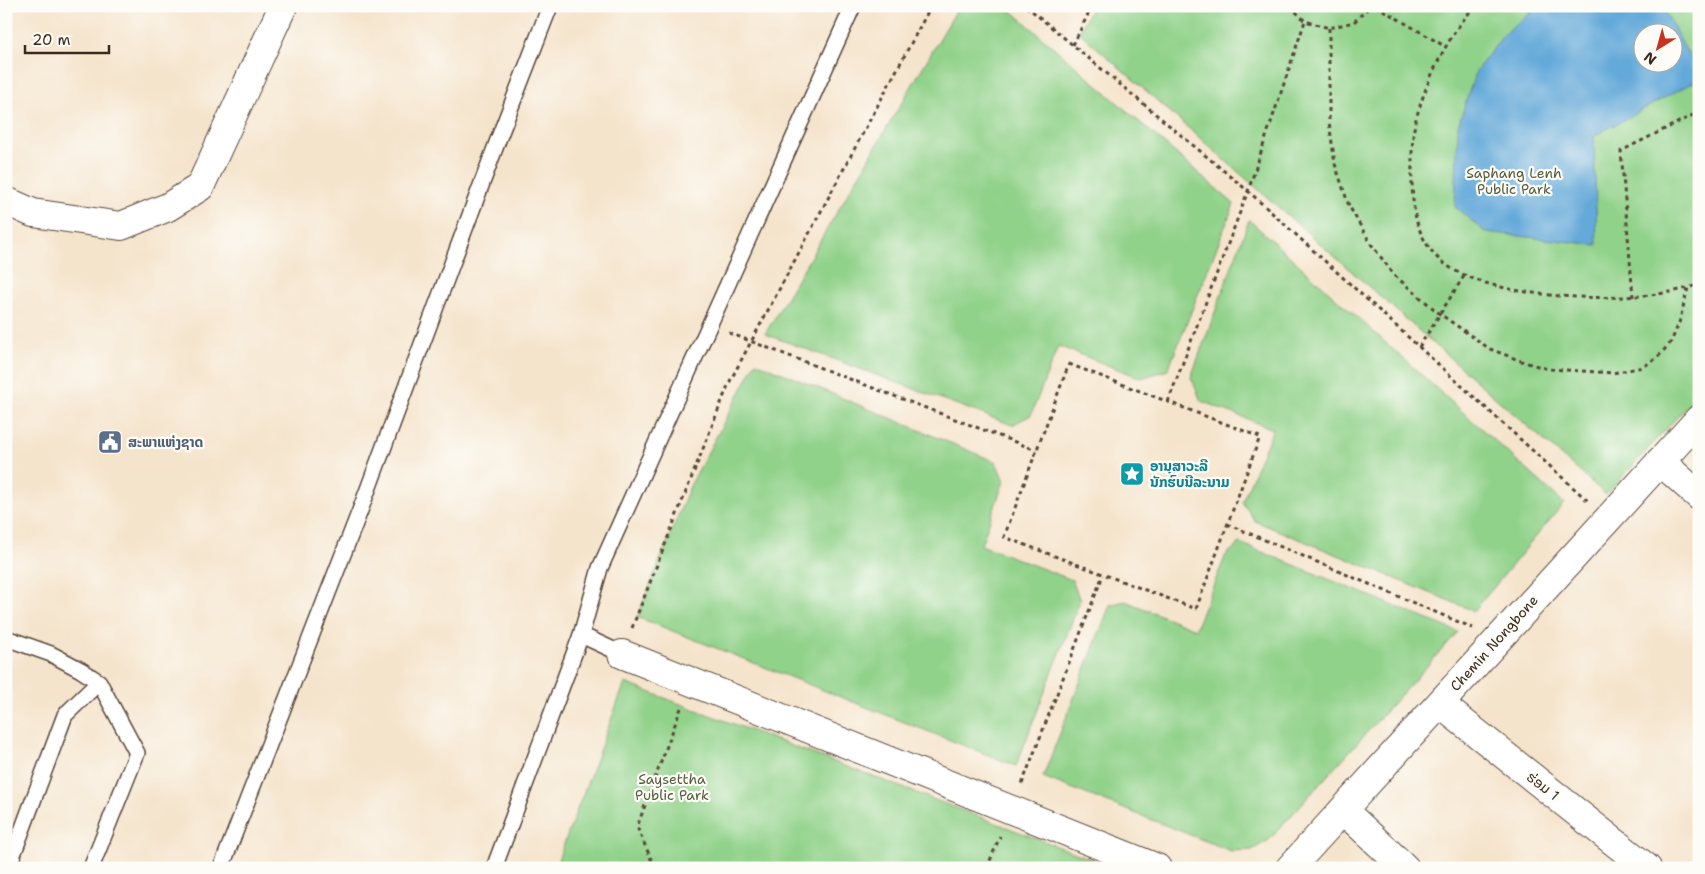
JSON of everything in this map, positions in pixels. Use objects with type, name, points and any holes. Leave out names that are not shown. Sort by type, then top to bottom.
[{"type":"street","points":[[6,201],[33,213],[121,226],[168,207],[200,187],[282,6]]},
{"type":"street","name":"Chemin Nongbone","points":[[1290,868],[1699,419]]},
{"type":"street","points":[[1660,461],[1699,496]]},
{"type":"street","points":[[622,654],[1158,868]]},
{"type":"street","name":"ຮ່ອມ 1","points":[[1440,704],[1647,868]]},
{"type":"street","points":[[1343,810],[1405,868]]},
{"type":"lane","points":[[221,868],[361,508],[494,149],[550,6]]},
{"type":"lane","points":[[494,868],[581,635],[600,568],[853,6]]},
{"type":"lane","points":[[581,635],[622,654]]},
{"type":"lane","points":[[6,638],[51,654],[99,682],[137,752],[91,868]]},
{"type":"lane","points":[[8,868],[65,715],[99,682]]},
{"type":"path","points":[[622,654],[729,383],[932,6]]},
{"type":"path","points":[[1026,6],[1248,191],[1607,519]]},
{"type":"path","points":[[1073,45],[1092,6]]},
{"type":"path","points":[[1290,6],[1305,21],[1329,28],[1354,22],[1370,6]]},
{"type":"path","points":[[1376,6],[1446,47]]},
{"type":"path","points":[[1475,6],[1446,47],[1428,83],[1416,121],[1412,166],[1413,201],[1419,232],[1434,255],[1464,276],[1498,287],[1542,294],[1633,297],[1688,288],[1699,284]]},
{"type":"path","points":[[1168,402],[1248,191],[1305,21]]},
{"type":"path","points":[[1329,28],[1329,122],[1335,164],[1349,206],[1371,244],[1395,276],[1440,314],[1490,349],[1524,362],[1548,369],[1613,373],[1643,367],[1657,358],[1672,342],[1688,288]]},
{"type":"path","points":[[1633,297],[1621,151],[1699,112]]},
{"type":"path","points":[[1419,347],[1464,276]]},
{"type":"path","points":[[709,324],[751,342],[1036,450]]},
{"type":"path","points":[[1069,364],[1260,437],[1196,609],[1004,537],[1036,450],[1069,364]]},
{"type":"path","points":[[1227,524],[1499,638]]},
{"type":"path","points":[[1012,810],[1104,575]]},
{"type":"path","points":[[655,868],[637,827],[681,707]]},
{"type":"path","points":[[987,868],[1000,838]]},
{"type":"path","points":[[720,868],[743,865],[755,868]]},
{"type":"green space","points":[[959,6],[1006,6],[1234,204],[1168,370],[1141,378],[1058,346],[1031,415],[1012,425],[765,334]]},
{"type":"green space","name":"Saphang Lenh Public Park","points":[[1092,6],[1699,6],[1699,393],[1606,495],[1079,32]]},
{"type":"green space","points":[[1249,220],[1564,503],[1474,611],[1255,521],[1242,502],[1273,429],[1201,401],[1191,377]]},
{"type":"green space","points":[[756,362],[996,462],[1004,481],[981,545],[1072,580],[1080,601],[1016,766],[637,617],[690,486]]},
{"type":"green space","points":[[1240,543],[1458,632],[1269,840],[1252,850],[1231,851],[1043,777],[1110,605],[1125,601],[1195,629],[1226,555]]},
{"type":"green space","name":"Saysettha Public Park","points":[[625,683],[1115,868],[555,868]]},
{"type":"water","points":[[1539,6],[1662,6],[1671,22],[1632,22],[1632,72],[1682,72],[1682,43],[1699,74],[1699,79],[1594,136],[1597,245],[1485,232],[1455,207],[1458,126],[1476,71],[1506,32]]},
{"type":"place","name":"ສະພາແຫ່ງຊາດ","points":[[110,442]]},
{"type":"place","name":"ອານຸສາວະລີ ນັກຮົບນີລະນາມ","points":[[1132,474]]}]
